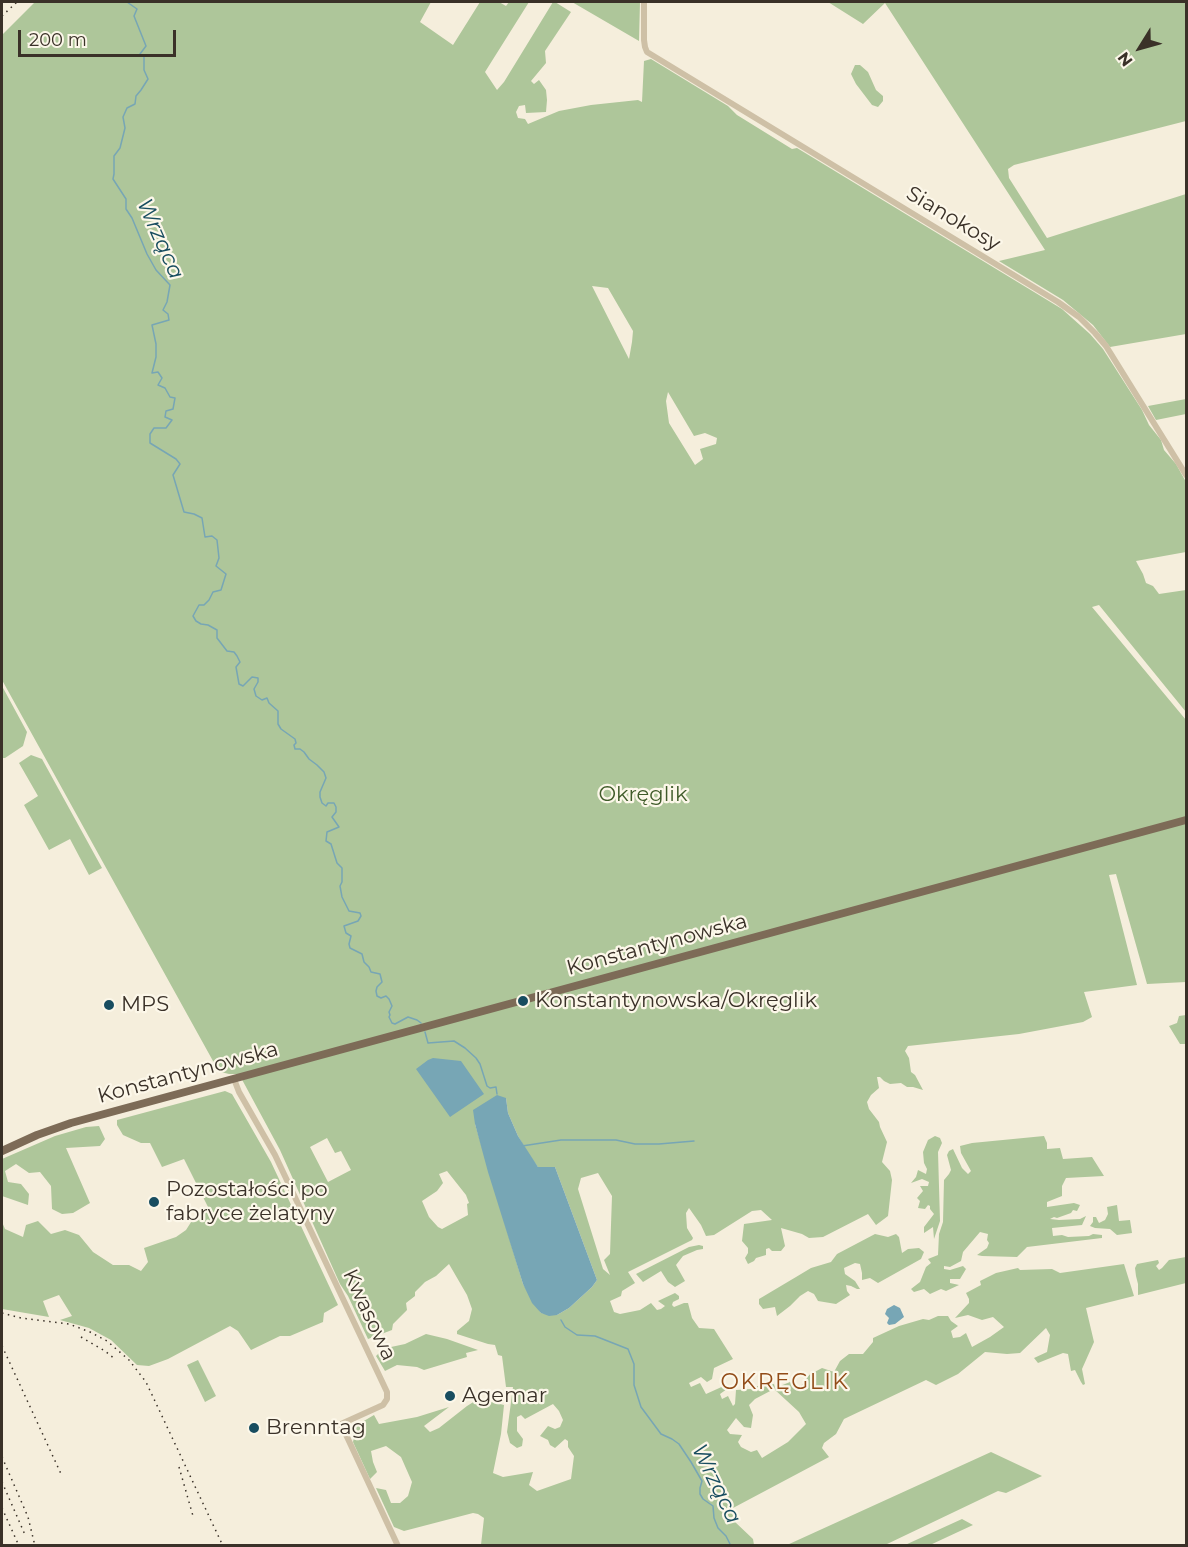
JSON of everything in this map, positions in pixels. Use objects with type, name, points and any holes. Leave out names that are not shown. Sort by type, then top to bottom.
[{"type":"main road","name":"Konstantynowska","points":[[2,1151],[54,1128],[1186,820]]},
{"type":"street","name":"Sianokosy","points":[[644,2],[645,50],[651,55],[1073,313],[1091,328],[1106,346],[1186,475]]},
{"type":"street","name":"Kwasowa","points":[[234,1079],[275,1155],[387,1392],[387,1399],[383,1405],[341,1424],[398,1545]]},
{"type":"green space","name":"Okręglik","points":[[35,2],[431,2],[420,22],[453,45],[480,2],[499,2],[506,6],[509,2],[529,2],[485,72],[497,90],[555,2],[571,12],[545,51],[546,63],[531,81],[534,84],[539,80],[546,90],[546,112],[526,113],[525,105],[519,106],[516,112],[518,118],[525,119],[528,124],[559,111],[591,105],[638,100],[642,102],[644,61],[651,59],[728,106],[737,115],[792,149],[797,148],[1062,309],[1103,349],[1186,482],[1186,552],[1136,561],[1146,583],[1153,586],[1159,594],[1186,590],[1186,712],[1099,605],[1092,607],[1186,720],[1186,982],[1147,984],[1116,874],[1109,875],[1137,985],[1084,992],[1092,1017],[1083,1022],[1019,1034],[908,1046],[905,1051],[909,1058],[911,1072],[923,1090],[907,1087],[901,1083],[890,1084],[877,1077],[879,1088],[867,1102],[887,1142],[882,1162],[890,1171],[892,1180],[888,1216],[876,1225],[868,1214],[823,1237],[809,1238],[781,1228],[785,1246],[781,1251],[766,1249],[766,1255],[748,1264],[745,1258],[748,1248],[742,1241],[744,1224],[772,1220],[761,1210],[752,1211],[714,1235],[706,1236],[689,1208],[686,1213],[687,1228],[692,1240],[628,1272],[635,1283],[622,1291],[621,1296],[610,1301],[614,1312],[620,1314],[640,1310],[651,1303],[657,1310],[661,1309],[665,1306],[658,1301],[675,1293],[679,1299],[673,1302],[674,1307],[688,1303],[692,1318],[699,1328],[714,1329],[733,1359],[714,1368],[712,1379],[707,1382],[701,1377],[689,1383],[691,1387],[700,1383],[706,1394],[726,1385],[727,1389],[720,1394],[722,1399],[728,1396],[733,1406],[736,1390],[751,1389],[762,1384],[765,1386],[774,1384],[775,1388],[790,1382],[801,1386],[809,1375],[822,1368],[834,1372],[840,1361],[849,1354],[863,1354],[873,1342],[873,1338],[899,1326],[923,1319],[948,1316],[958,1326],[951,1331],[953,1338],[966,1333],[972,1347],[1004,1327],[993,1317],[982,1320],[968,1315],[955,1318],[969,1303],[966,1293],[981,1285],[980,1281],[996,1273],[1018,1268],[1020,1270],[1052,1269],[1060,1273],[1124,1264],[1134,1296],[1086,1308],[1094,1342],[1082,1369],[1085,1384],[1083,1385],[1075,1370],[1071,1371],[1068,1354],[1063,1353],[1038,1363],[1034,1358],[1047,1352],[1050,1335],[1046,1328],[1020,1353],[985,1352],[958,1374],[936,1385],[926,1380],[844,1419],[836,1434],[824,1443],[822,1448],[829,1457],[733,1508],[734,1521],[753,1539],[754,1545],[481,1545],[484,1518],[473,1513],[404,1531],[394,1527],[376,1488],[386,1490],[391,1503],[400,1503],[408,1496],[412,1482],[401,1457],[386,1446],[371,1451],[377,1472],[370,1479],[353,1442],[357,1425],[374,1415],[379,1424],[417,1417],[449,1407],[424,1426],[430,1432],[439,1428],[475,1401],[483,1400],[504,1405],[493,1473],[503,1477],[533,1472],[529,1485],[537,1491],[571,1479],[574,1456],[565,1439],[555,1448],[548,1440],[540,1436],[548,1426],[555,1429],[560,1427],[563,1420],[553,1404],[525,1419],[521,1415],[517,1417],[517,1431],[523,1439],[522,1446],[517,1448],[510,1443],[507,1432],[513,1387],[506,1387],[502,1356],[498,1355],[495,1345],[457,1334],[457,1331],[469,1321],[472,1309],[467,1295],[449,1264],[415,1292],[415,1296],[406,1303],[407,1310],[393,1324],[392,1330],[368,1339],[340,1284],[280,1150],[239,1074],[221,1072],[213,1061],[2,680],[2,35]],"holes":[[[592,286],[608,288],[633,331],[629,359]],[[668,392],[694,436],[705,433],[717,438],[716,444],[700,449],[703,459],[695,465],[669,423],[666,401]],[[506,1098],[508,1113],[529,1155],[538,1167],[555,1167],[597,1280],[569,1308],[557,1315],[541,1313],[523,1284],[475,1119]],[[327,1138],[335,1153],[341,1151],[351,1170],[328,1182],[310,1147]],[[447,1171],[466,1195],[469,1203],[467,1204],[468,1215],[442,1229],[429,1217],[422,1201],[437,1191],[443,1183],[439,1174]],[[598,1173],[612,1196],[610,1254],[604,1260],[610,1275],[603,1269],[578,1189],[581,1178]],[[774,1389],[799,1412],[806,1424],[788,1442],[762,1458],[757,1450],[751,1452],[741,1447],[738,1442],[742,1435],[730,1434],[727,1430],[736,1418],[744,1427],[751,1428],[753,1415],[749,1405],[755,1399]]]},
{"type":"green space","points":[[572,2],[640,2],[639,41]]},
{"type":"green space","points":[[828,2],[1186,2],[1186,121],[1014,165],[1008,169],[1009,178],[1047,238],[1186,194],[1186,334],[1110,347],[1093,325],[1063,300],[999,261],[1045,250],[885,3],[863,24]]},
{"type":"green space","points":[[855,65],[860,65],[868,72],[876,90],[883,96],[883,101],[878,107],[872,105],[856,84],[851,74]]},
{"type":"green space","points":[[1186,399],[1186,414],[1156,420],[1148,406]]},
{"type":"green space","points":[[2,686],[27,732],[23,746],[5,758],[2,758]]},
{"type":"green space","points":[[31,755],[42,759],[102,868],[89,875],[70,839],[49,850],[24,805],[38,796],[19,763]]},
{"type":"green space","points":[[1186,1015],[1186,1044],[1180,1044],[1169,1026],[1177,1023],[1179,1016]]},
{"type":"green space","points":[[225,1091],[232,1094],[271,1162],[338,1305],[324,1313],[323,1322],[290,1336],[280,1336],[251,1350],[238,1331],[230,1326],[168,1359],[149,1366],[137,1365],[111,1340],[89,1328],[60,1320],[72,1316],[59,1295],[43,1301],[49,1317],[2,1309],[2,1222],[5,1229],[23,1237],[26,1225],[38,1221],[51,1234],[65,1230],[79,1235],[93,1252],[113,1265],[129,1265],[141,1271],[148,1262],[144,1248],[176,1237],[186,1230],[193,1219],[209,1209],[184,1159],[162,1167],[150,1143],[141,1143],[123,1135],[117,1125],[117,1120]]},
{"type":"green space","points":[[99,1126],[105,1139],[100,1146],[66,1148],[90,1203],[73,1213],[62,1214],[52,1209],[51,1186],[40,1172],[29,1173],[16,1164],[5,1171],[8,1182],[21,1184],[29,1194],[28,1205],[2,1196],[2,1159],[55,1136],[86,1127]]},
{"type":"green space","points":[[935,1136],[940,1138],[942,1143],[938,1152],[940,1221],[934,1239],[933,1227],[924,1233],[924,1227],[934,1214],[928,1205],[925,1209],[918,1208],[920,1201],[917,1198],[923,1191],[920,1186],[928,1186],[929,1182],[922,1179],[911,1183],[918,1170],[926,1174],[923,1152],[928,1140]]},
{"type":"green space","points":[[1044,1136],[1047,1149],[1060,1148],[1063,1159],[1092,1157],[1104,1176],[1066,1178],[1062,1186],[1062,1196],[1047,1202],[1047,1207],[1074,1203],[1080,1205],[1077,1211],[1073,1210],[1071,1213],[1050,1219],[1080,1219],[1086,1216],[1082,1225],[1052,1228],[1053,1236],[1093,1234],[1102,1235],[1102,1238],[1027,1247],[1017,1257],[982,1256],[977,1255],[987,1248],[989,1243],[988,1234],[980,1232],[963,1252],[961,1261],[950,1267],[944,1266],[944,1269],[950,1270],[963,1266],[966,1269],[960,1279],[950,1279],[950,1283],[959,1285],[946,1291],[941,1289],[930,1294],[924,1289],[914,1292],[911,1289],[920,1282],[926,1267],[931,1263],[928,1259],[938,1255],[939,1234],[943,1222],[944,1180],[951,1170],[947,1155],[949,1151],[953,1149],[962,1168],[968,1174],[971,1171],[961,1153],[960,1146]]},
{"type":"green space","points":[[1117,1205],[1119,1221],[1130,1220],[1132,1233],[1117,1235],[1110,1229],[1090,1226],[1093,1217],[1096,1217],[1099,1223],[1105,1220],[1108,1214],[1107,1207]]},
{"type":"green space","points":[[875,1234],[888,1237],[896,1234],[899,1237],[902,1253],[908,1249],[919,1248],[924,1252],[921,1259],[878,1283],[870,1278],[862,1280],[860,1264],[855,1263],[844,1268],[845,1274],[855,1281],[860,1289],[846,1285],[850,1295],[836,1304],[818,1301],[814,1294],[808,1291],[777,1316],[775,1307],[763,1309],[759,1304],[759,1299],[811,1268],[831,1262],[837,1254]]},
{"type":"green space","points":[[703,1246],[703,1249],[683,1256],[676,1265],[685,1281],[675,1287],[668,1282],[661,1271],[643,1282],[636,1274],[689,1247]]},
{"type":"green space","points":[[1186,1257],[1186,1283],[1138,1295],[1135,1268],[1137,1264],[1158,1260],[1159,1263],[1156,1266],[1159,1270],[1169,1260]]},
{"type":"green space","points":[[426,1334],[478,1350],[466,1353],[467,1357],[424,1370],[397,1365],[385,1371],[376,1356],[379,1353],[384,1358],[391,1347],[405,1344]]},
{"type":"green space","points":[[198,1360],[216,1396],[205,1402],[187,1365]]},
{"type":"green space","points":[[991,1452],[1042,1476],[1006,1493],[998,1491],[885,1545],[787,1545]]},
{"type":"green space","points":[[962,1519],[973,1525],[930,1545],[905,1545]]},
{"type":"water","points":[[433,1058],[461,1061],[484,1094],[450,1117],[416,1069]]},
{"type":"water","points":[[497,1095],[506,1098],[508,1113],[518,1136],[538,1167],[555,1167],[597,1280],[569,1308],[557,1315],[549,1316],[541,1313],[532,1303],[523,1284],[488,1172],[473,1110]]},
{"type":"water","points":[[894,1305],[900,1308],[904,1317],[895,1324],[889,1325],[887,1323],[889,1318],[885,1314],[887,1309]]},
{"type":"waterway","name":"Wrząca","points":[[127,2],[137,9],[134,16],[146,46],[140,54],[144,57],[144,70],[148,79],[136,96],[135,104],[127,108],[123,117],[125,128],[120,148],[114,156],[113,179],[126,199],[126,209],[147,254],[156,270],[170,285],[163,310],[168,314],[169,320],[152,325],[156,344],[152,373],[158,372],[162,378],[158,385],[165,388],[170,397],[175,398],[173,409],[166,411],[165,417],[172,420],[166,428],[154,428],[150,434],[150,443],[176,459],[180,464],[173,475],[184,512],[202,518],[205,537],[212,536],[217,540],[219,558],[216,566],[226,574],[221,590],[213,592],[204,605],[199,605],[193,616],[201,624],[217,630],[217,638],[227,651],[234,652],[237,656],[240,662],[236,667],[239,684],[243,686],[252,677],[258,678],[254,689],[256,696],[262,700],[267,698],[278,711],[278,724],[281,729],[295,739],[295,749],[304,752],[324,772],[326,778],[320,797],[326,806],[328,803],[334,803],[336,812],[332,817],[339,827],[327,832],[326,841],[331,844],[337,863],[342,868],[340,886],[342,897],[349,911],[360,913],[361,916],[358,921],[344,926],[346,933],[351,936],[350,948],[362,954],[371,972],[380,974],[382,982],[377,987],[377,996],[381,998],[386,996],[389,999],[392,1006],[389,1017],[392,1023],[395,1024],[408,1017],[421,1023]]},
{"type":"waterway","name":"Wrząca","points":[[425,1032],[428,1043],[454,1041],[465,1048],[480,1064],[487,1086],[496,1087],[497,1094]]},
{"type":"waterway","points":[[522,1146],[561,1140],[616,1140],[635,1144],[694,1141]]},
{"type":"waterway","name":"Wrząca","points":[[561,1320],[565,1327],[577,1335],[595,1336],[628,1349],[634,1364],[634,1385],[641,1407],[661,1434],[679,1444],[691,1462],[702,1481],[700,1494],[713,1506],[718,1528],[726,1536],[731,1546]]},
{"type":"railway","points":[[2,16],[17,2]]},
{"type":"railway","points":[[2,1313],[21,1318],[69,1324],[107,1341],[129,1360],[146,1382],[223,1546]]},
{"type":"railway","points":[[81,1337],[116,1360]]},
{"type":"railway","points":[[2,1346],[62,1476]]},
{"type":"railway","points":[[2,1457],[28,1517],[35,1546]]},
{"type":"railway","points":[[179,1467],[193,1516]]},
{"type":"railway","points":[[2,1482],[26,1537]]},
{"type":"railway","points":[[2,1508],[19,1546]]},
{"type":"place","name":"Konstantynowska/Okręglik","points":[[523,1001]]},
{"type":"place","name":"MPS","points":[[109,1005]]},
{"type":"place","name":"Pozostałości po fabryce żelatyny","points":[[154,1202]]},
{"type":"place","name":"Agemar","points":[[450,1396]]},
{"type":"place","name":"Brenntag","points":[[254,1428]]},
{"type":"district","name":"OKRĘGLIK","points":[[785,1383]]}]
